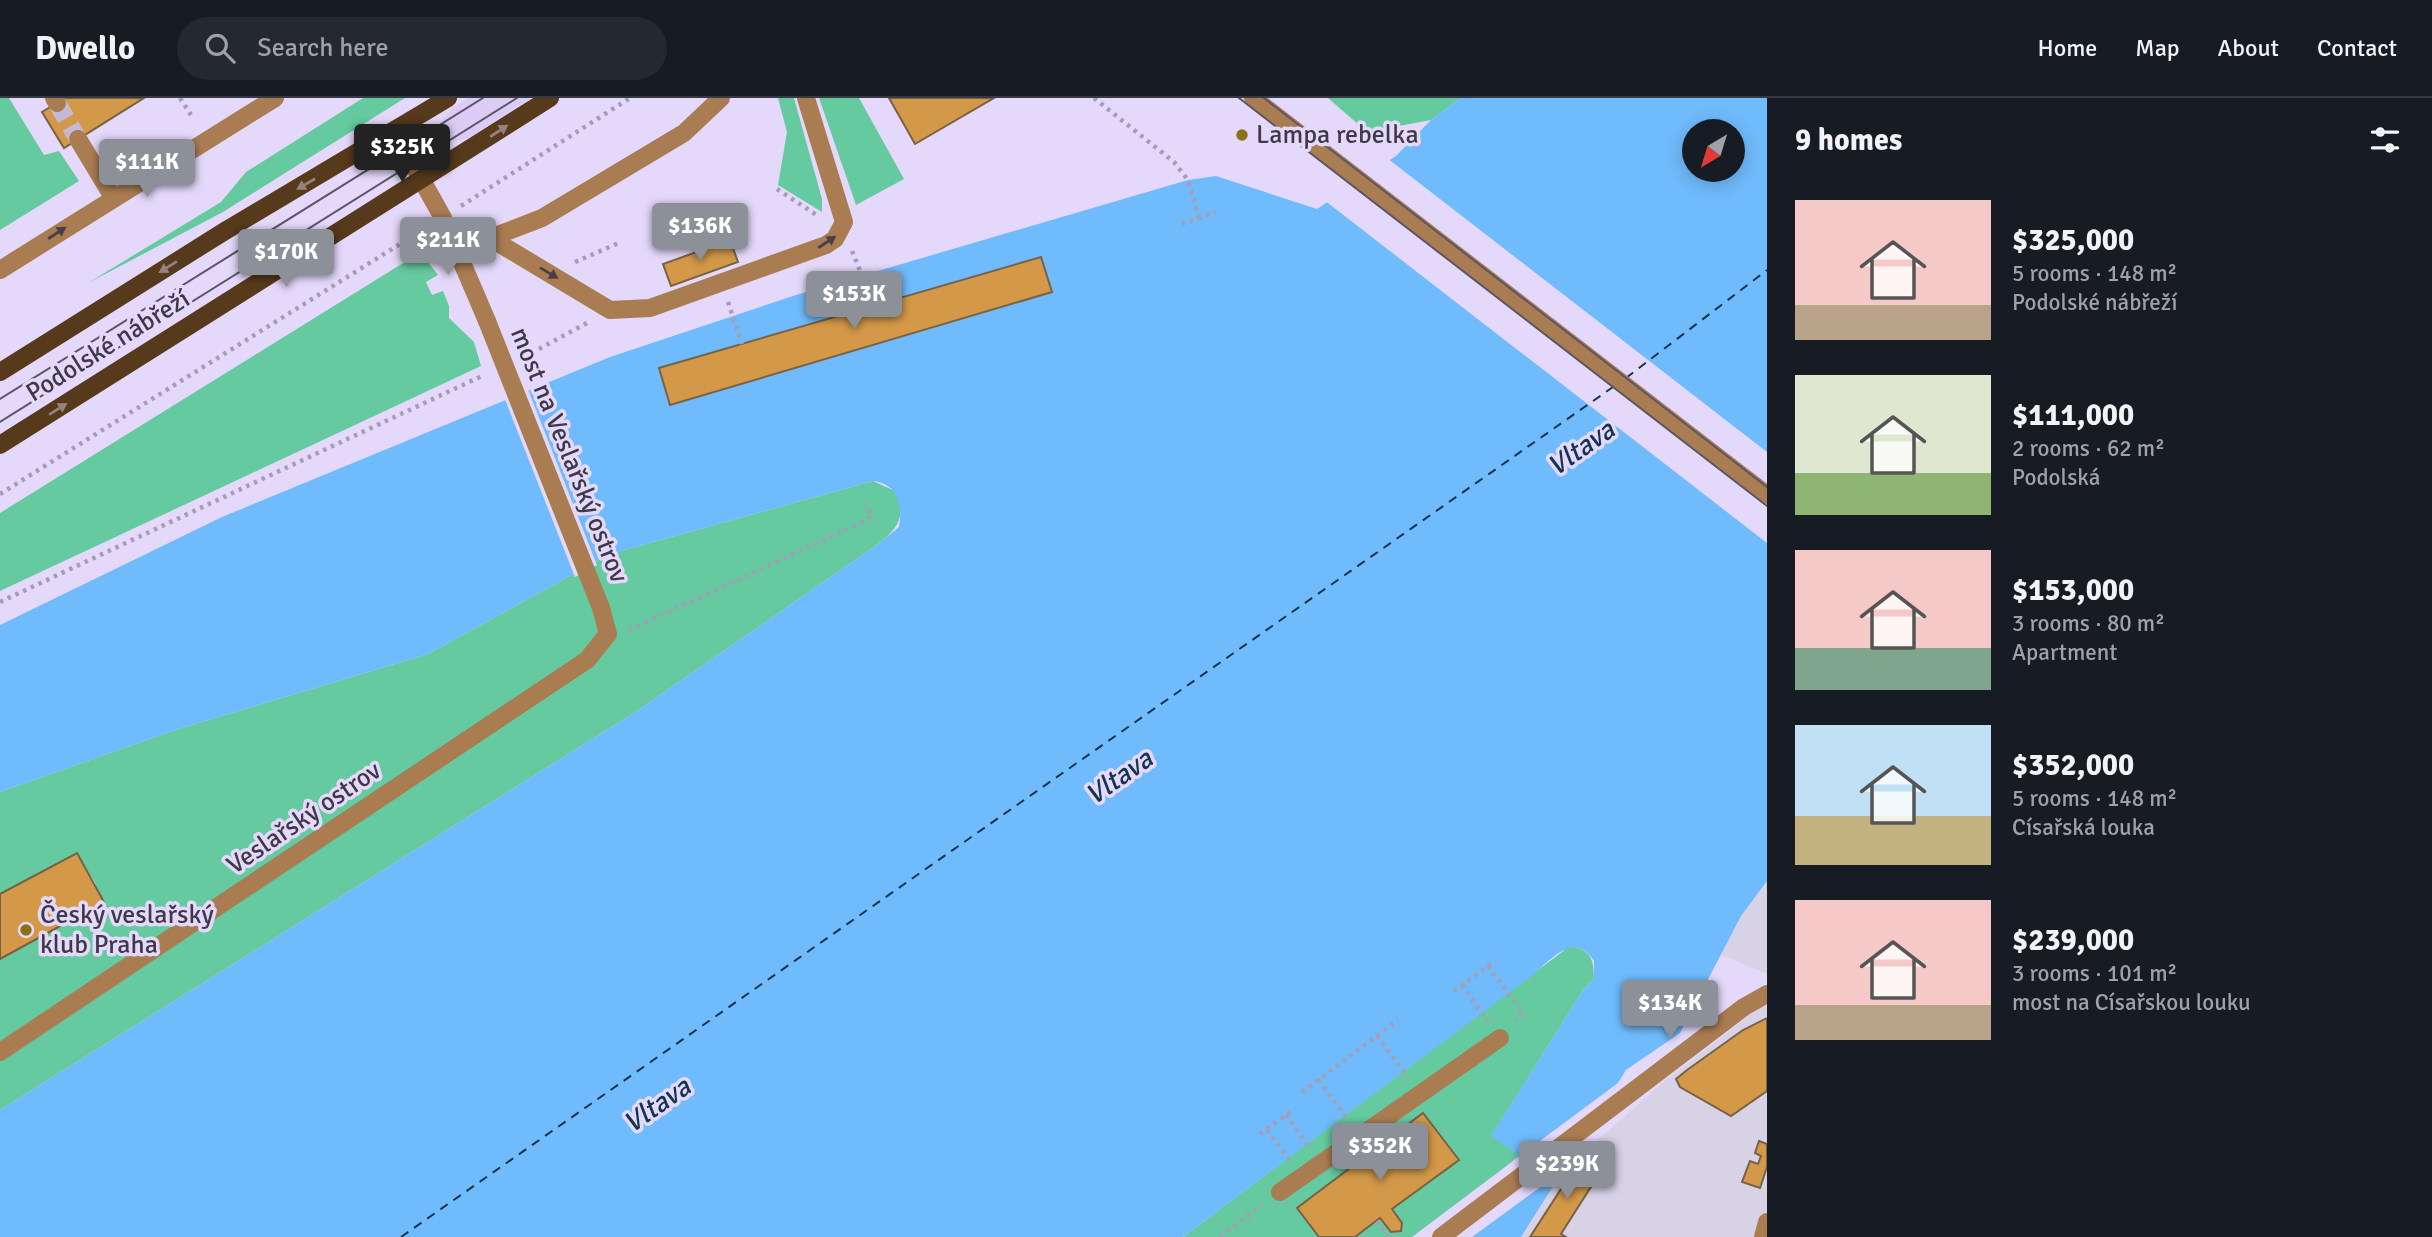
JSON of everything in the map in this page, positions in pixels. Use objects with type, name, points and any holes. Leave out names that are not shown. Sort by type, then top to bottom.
[{"type":"main road","name":"Podolské nábřeží","points":[[0,372],[225,231],[448,98]]},
{"type":"main road","name":"Podolské nábřeží","points":[[0,445],[550,98]]},
{"type":"street","points":[[0,270],[275,98]]},
{"type":"street","points":[[455,244],[491,238],[542,218],[684,132],[721,98]]},
{"type":"street","points":[[491,238],[610,310],[650,308],[826,245],[835,239],[844,222],[806,98]]},
{"type":"street","points":[[1253,98],[1767,495]]},
{"type":"street","points":[[395,132],[422,181]]},
{"type":"street","points":[[78,139],[113,197]]},
{"type":"street","name":"most na Veslařský ostrov","points":[[422,181],[443,218],[487,321],[601,608],[608,634]]},
{"type":"street","points":[[0,364],[21,359]]},
{"type":"street","name":"Veslařský ostrov","points":[[0,1052],[587,660],[608,634]]},
{"type":"street","points":[[1441,1237],[1745,1007],[1767,994]]},
{"type":"street","points":[[1280,1192],[1500,1038]]},
{"type":"street","points":[[1763,1237],[1767,1222]]},
{"type":"path","points":[[180,98],[191,115]]},
{"type":"path","points":[[463,205],[630,98]]},
{"type":"path","points":[[1094,98],[1174,162],[1188,180],[1199,218]]},
{"type":"path","points":[[777,188],[821,218]]},
{"type":"path","points":[[1182,224],[1216,212]]},
{"type":"path","points":[[0,494],[421,232]]},
{"type":"path","points":[[548,273],[621,242]]},
{"type":"path","points":[[861,266],[874,305]]},
{"type":"path","points":[[516,360],[610,310]]},
{"type":"path","points":[[731,310],[742,344]]},
{"type":"path","points":[[0,602],[491,372]]},
{"type":"path","points":[[608,634],[623,632],[871,518],[867,503]]},
{"type":"path","points":[[1454,991],[1496,960]]},
{"type":"path","points":[[1488,966],[1508,993]]},
{"type":"path","points":[[1462,985],[1482,1013]]},
{"type":"path","points":[[1302,1092],[1398,1020]]},
{"type":"path","points":[[1377,1036],[1404,1072]]},
{"type":"path","points":[[1318,1080],[1345,1116]]},
{"type":"path","points":[[1261,1134],[1293,1110]]},
{"type":"path","points":[[1286,1115],[1307,1144]]},
{"type":"path","points":[[1267,1130],[1288,1158]]},
{"type":"path","points":[[1220,1237],[1280,1192]]},
{"type":"path","points":[[1377,1221],[1388,1237]]},
{"type":"shaded area","points":[[468,98],[531,98],[467,139],[455,141],[446,136],[442,121],[451,109]]},
{"type":"shaded area","points":[[1767,881],[1767,974],[1721,955],[1741,916]]},
{"type":"shaded area","points":[[1767,1006],[1767,1237],[1521,1237],[1561,1172],[1666,1080],[1759,1008]]},
{"type":"green space","points":[[0,98],[9,98],[44,155],[59,151],[79,181],[0,230]]},
{"type":"green space","points":[[363,98],[405,98],[223,212],[88,283],[221,202],[246,172]]},
{"type":"green space","points":[[778,98],[794,98],[822,199],[822,212],[778,185],[787,132]]},
{"type":"green space","points":[[819,98],[859,98],[904,179],[856,205]]},
{"type":"green space","points":[[1328,98],[1461,98],[1431,120],[1367,132]]},
{"type":"green space","points":[[417,258],[427,261],[438,275],[426,282],[432,295],[443,291],[449,306],[449,318],[474,342],[481,366],[0,591],[0,513],[408,260]]},
{"type":"green space","points":[[873,481],[895,491],[900,508],[895,527],[878,544],[637,711],[0,1110],[0,959],[96,884],[76,853],[0,894],[0,792],[175,730],[428,654],[610,554]]},
{"type":"green space","points":[[1570,946],[1583,950],[1590,957],[1594,979],[1583,990],[1492,1135],[1518,1154],[1513,1161],[1412,1237],[1183,1237]]},
{"type":"water","name":"Vltava","points":[[1461,98],[1767,98],[1767,881],[1741,916],[1680,1033],[1626,1070],[1521,1237],[1465,1237],[1518,1154],[1491,1136],[1583,990],[1594,979],[1594,961],[1587,952],[1579,948],[1564,950],[1556,955],[1183,1237],[0,1237],[0,1110],[637,711],[878,544],[899,527],[900,511],[893,491],[888,486],[873,481],[610,554],[428,654],[175,730],[0,792],[0,625],[222,517],[610,357],[796,295],[1188,180],[1216,176],[1317,209],[1396,156],[1431,120]]},
{"type":"pier","points":[[1387,158],[1767,452],[1767,543],[1324,200]]},
{"type":"pier","points":[[527,387],[597,565],[575,577],[504,397]]},
{"type":"pier","points":[[1618,1083],[1561,1172],[1472,1237],[1465,1237],[1513,1161]]},
{"type":"building","points":[[65,98],[144,98],[64,148],[42,112]]},
{"type":"building","points":[[889,98],[994,98],[915,144]]},
{"type":"building","points":[[730,240],[738,262],[671,286],[663,264]]},
{"type":"building","points":[[1041,257],[1052,292],[670,405],[659,368]]},
{"type":"building","name":"Český veslařský klub Praha","points":[[77,853],[104,902],[0,959],[0,894]]},
{"type":"building","points":[[1767,1018],[1767,1091],[1731,1116],[1680,1087],[1676,1079],[1687,1070],[1743,1030]]},
{"type":"building","points":[[1423,1113],[1459,1160],[1392,1209],[1402,1223],[1401,1231],[1391,1232],[1380,1218],[1355,1237],[1319,1237],[1297,1208]]},
{"type":"building","points":[[1759,1141],[1767,1144],[1767,1167],[1760,1188],[1742,1182],[1750,1161],[1758,1164],[1761,1156],[1755,1153]]},
{"type":"building","points":[[1581,1158],[1601,1171],[1561,1234],[1566,1237],[1530,1237]]},
{"type":"ferry route","points":[[1626,378],[1767,270]]},
{"type":"ferry route","points":[[401,1237],[1613,387]]},
{"type":"tunnel","points":[[57,103],[78,139]]},
{"type":"tram line","points":[[0,399],[483,98]]},
{"type":"tram line","points":[[0,422],[517,98]]},
{"type":"tram line","points":[[1239,98],[1767,506]]},
{"type":"tram line","points":[[1264,98],[1767,487]]},
{"type":"place","name":"Lampa rebelka","points":[[1242,135]]},
{"type":"place","name":"Český veslařský klub Praha","points":[[26,930]]}]
